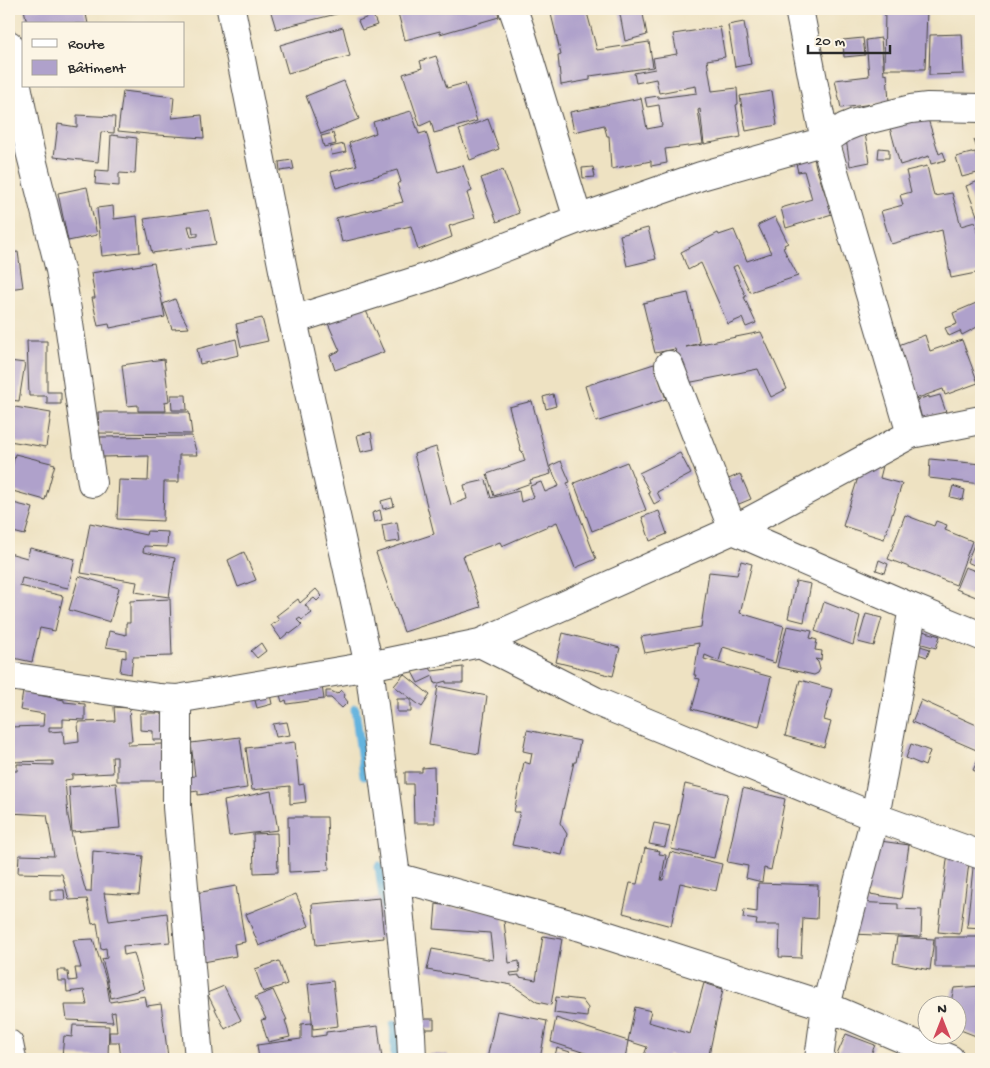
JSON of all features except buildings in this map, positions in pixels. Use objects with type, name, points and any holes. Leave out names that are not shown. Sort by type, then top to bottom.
[{"type":"street","points":[[231,9],[293,320],[369,666],[396,877],[412,1059]]},
{"type":"street","points":[[513,9],[578,219]]},
{"type":"street","points":[[799,9],[825,141],[911,434]]},
{"type":"street","points":[[9,45],[19,150],[60,270],[92,484]]},
{"type":"street","points":[[293,320],[428,277],[578,219],[701,176],[825,141],[845,126],[911,109],[928,107],[981,108]]},
{"type":"street","points":[[669,365],[733,530],[981,636]]},
{"type":"street","points":[[9,676],[177,699],[369,666],[480,643],[733,530],[911,434],[981,420]]},
{"type":"street","points":[[819,1059],[826,1006],[875,816],[913,608]]},
{"type":"street","points":[[480,643],[595,701],[875,816],[981,855]]},
{"type":"street","points":[[177,699],[177,807],[199,1059]]},
{"type":"street","points":[[396,877],[581,927],[826,1006],[950,1059]]},
{"type":"street","points":[[9,1044],[12,1059]]},
{"type":"waterway","points":[[355,709],[364,776]]},
{"type":"waterway","points":[[379,866],[388,940]]},
{"type":"waterway","points":[[394,1024],[395,1059]]}]
